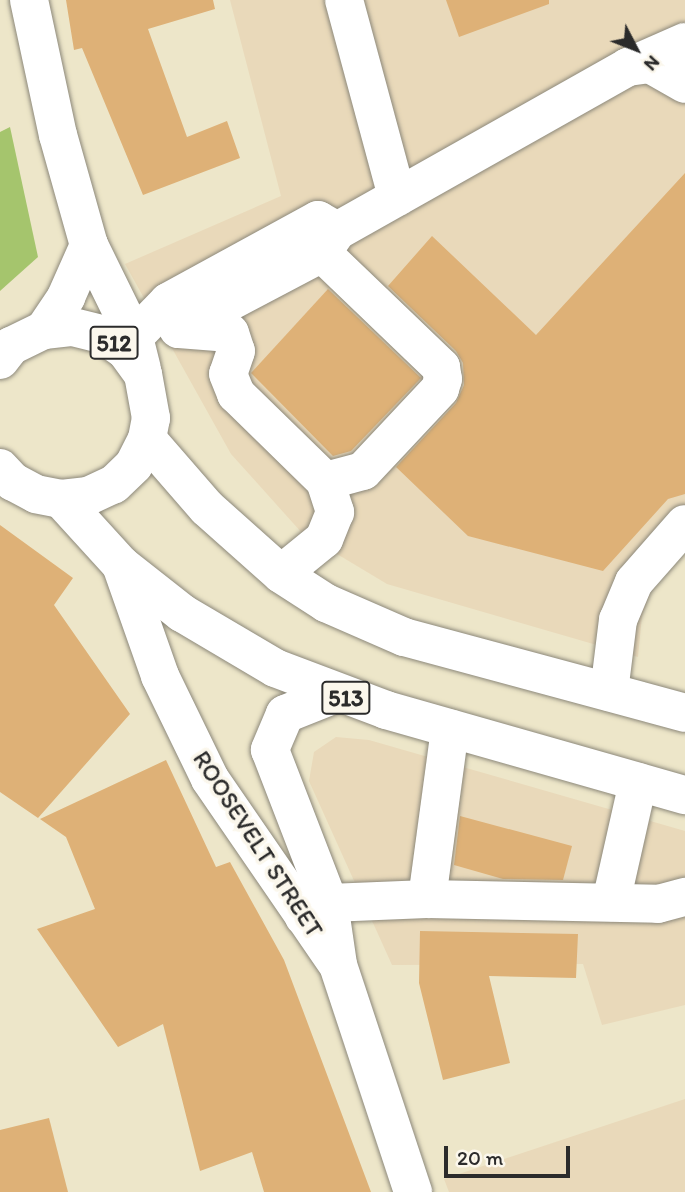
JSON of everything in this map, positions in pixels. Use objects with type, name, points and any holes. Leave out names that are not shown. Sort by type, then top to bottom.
[{"type":"main road","points":[[29,0],[58,135],[89,244],[134,337],[143,374]]},
{"type":"main road","points":[[344,0],[397,197]]},
{"type":"main road","points":[[179,329],[329,242],[397,197],[628,67],[685,42]]},
{"type":"main road","points":[[628,67],[650,64],[685,84]]},
{"type":"main road","points":[[134,337],[168,302],[318,220],[329,242],[442,367],[443,379],[440,389],[363,471],[326,481]]},
{"type":"main road","points":[[14,345],[66,297],[89,244]]},
{"type":"main road","name":"512","points":[[4,483],[61,499],[88,496],[114,484],[134,465],[147,439],[150,396],[143,374],[126,351],[102,334],[73,327],[14,345]]},
{"type":"main road","points":[[134,337],[179,329],[230,333],[236,351],[228,374],[236,394],[315,466],[326,481],[335,512],[324,539],[281,573]]},
{"type":"main road","points":[[147,439],[207,508],[281,573],[366,624],[685,713]]},
{"type":"main road","name":"513","points":[[61,499],[121,565],[225,642],[335,694],[685,795]]},
{"type":"main road","points":[[608,692],[618,620],[634,582],[685,524]]},
{"type":"main road","name":"ROOSEVELT STREET","points":[[121,565],[160,676],[210,779],[316,910]]},
{"type":"main road","name":"ROOSEVELT STREET","points":[[335,694],[285,713],[270,750],[316,910],[338,965],[413,1192]]},
{"type":"main road","points":[[427,899],[450,729]]},
{"type":"main road","points":[[611,902],[638,782]]},
{"type":"main road","points":[[316,910],[427,899],[658,904],[685,897]]},
{"type":"shaded area","points":[[230,0],[685,0],[685,547],[656,578],[642,616],[638,657],[387,584],[302,533],[231,454],[125,264],[281,196]]},
{"type":"shaded area","points":[[336,737],[369,740],[685,831],[685,1005],[602,1025],[583,964],[392,965],[309,781],[314,752]]},
{"type":"shaded area","points":[[685,1099],[685,1192],[449,1192],[444,1179]]},
{"type":"green space","points":[[10,127],[38,257],[0,291],[0,132]]},
{"type":"building","points":[[66,0],[213,0],[215,9],[148,29],[187,137],[227,121],[240,158],[143,195],[82,48],[74,50]]},
{"type":"building","points":[[446,0],[549,0],[549,4],[459,37]]},
{"type":"building","points":[[685,173],[685,494],[668,499],[603,571],[468,536],[396,467],[456,403],[464,385],[463,363],[456,351],[388,286],[432,236],[536,335]]},
{"type":"building","points":[[328,289],[421,378],[351,451],[333,456],[251,373]]},
{"type":"building","points":[[0,525],[73,578],[54,605],[130,714],[38,818],[0,792]]},
{"type":"building","points":[[166,760],[216,867],[230,862],[284,960],[371,1192],[264,1192],[252,1152],[200,1171],[163,1024],[118,1047],[37,929],[95,909],[66,837],[40,819]]},
{"type":"building","points":[[460,816],[572,846],[563,880],[503,879],[454,865]]},
{"type":"building","points":[[420,931],[578,934],[576,978],[489,976],[510,1063],[443,1080],[419,983]]},
{"type":"building","points":[[49,1118],[68,1192],[0,1192],[0,1130]]}]
